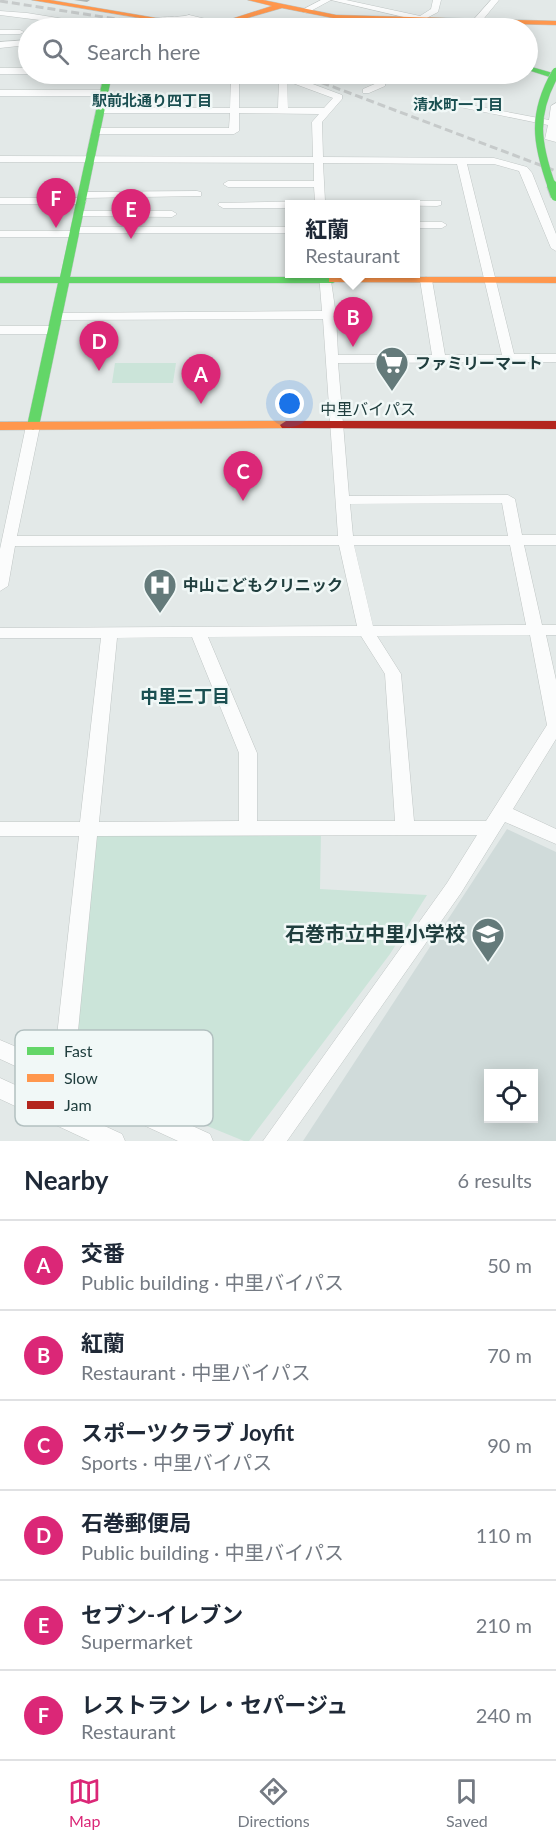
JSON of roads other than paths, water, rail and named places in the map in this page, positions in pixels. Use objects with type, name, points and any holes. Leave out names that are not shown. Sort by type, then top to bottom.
[{"type":"main road","points":[[36,0],[152,18]]},
{"type":"main road","points":[[252,0],[349,18]]},
{"type":"main road","points":[[243,18],[281,6]]},
{"type":"main road","points":[[538,22],[556,23]]},
{"type":"main road","points":[[538,71],[556,77]]},
{"type":"main road","points":[[556,72],[541,95],[535,122],[537,137],[556,196]]},
{"type":"main road","points":[[33,426],[106,84]]},
{"type":"main road","points":[[0,280],[285,277]]},
{"type":"main road","points":[[417,278],[556,280]]},
{"type":"main road","name":"中里バイパス","points":[[0,426],[556,425]]},
{"type":"street","points":[[304,11],[327,0]]},
{"type":"street","points":[[335,0],[416,18]]},
{"type":"street","points":[[423,18],[435,10],[437,0]]},
{"type":"street","points":[[480,18],[495,0]]},
{"type":"street","points":[[161,18],[179,12]]},
{"type":"street","points":[[0,13],[48,18]]},
{"type":"street","points":[[0,32],[18,32]]},
{"type":"street","points":[[0,45],[18,44]]},
{"type":"street","points":[[0,71],[18,71]]},
{"type":"street","points":[[97,131],[234,131],[235,84]]},
{"type":"street","points":[[281,84],[283,111]]},
{"type":"street","points":[[304,84],[339,97],[317,122],[320,200]]},
{"type":"street","points":[[366,91],[382,84]]},
{"type":"street","points":[[0,93],[104,93]]},
{"type":"street","points":[[556,106],[550,139],[556,139]]},
{"type":"street","points":[[465,107],[552,123]]},
{"type":"street","points":[[101,110],[328,111]]},
{"type":"street","points":[[0,159],[90,163]]},
{"type":"street","points":[[0,167],[90,163],[484,160],[512,165],[527,173],[556,248]]},
{"type":"street","points":[[317,162],[497,165],[556,183]]},
{"type":"street","points":[[462,164],[509,358]]},
{"type":"street","points":[[228,184],[318,184]]},
{"type":"street","points":[[81,203],[197,194]]},
{"type":"street","points":[[0,201],[81,203],[172,214]]},
{"type":"street","points":[[420,203],[437,203]]},
{"type":"street","points":[[223,205],[285,204]]},
{"type":"street","points":[[420,225],[442,225]]},
{"type":"street","points":[[0,234],[285,230]]},
{"type":"street","points":[[326,278],[346,542],[367,633],[393,674],[405,828]]},
{"type":"street","points":[[417,278],[439,358]]},
{"type":"street","points":[[0,330],[54,323],[330,315]]},
{"type":"street","points":[[331,359],[556,358]]},
{"type":"street","points":[[0,586],[9,541],[6,523],[33,426]]},
{"type":"street","points":[[274,1141],[454,888],[556,725],[542,648],[531,616],[518,540],[508,499],[342,500]]},
{"type":"street","points":[[9,541],[556,540]]},
{"type":"street","points":[[0,633],[367,633],[556,630]]},
{"type":"street","points":[[198,633],[248,753],[248,828]]},
{"type":"street","points":[[68,1030],[109,634]]},
{"type":"street","points":[[501,812],[556,837]]},
{"type":"street","points":[[0,829],[490,828]]},
{"type":"street","points":[[0,1049],[15,1056]]},
{"type":"street","points":[[0,1088],[15,1095]]},
{"type":"street","points":[[82,1126],[114,1141]]},
{"type":"street","points":[[169,1126],[202,1141]]},
{"type":"railway","points":[[0,1],[110,18]]},
{"type":"railway","points":[[325,84],[556,171]]},
{"type":"place","name":"レストラン レ・セパージュ","points":[[56,228]]},
{"type":"place","name":"セブン-イレブン","points":[[131,239]]},
{"type":"place","name":"紅蘭","points":[[353,347]]},
{"type":"place","name":"石巻郵便局","points":[[99,371]]},
{"type":"place","name":"ファミリーマート","points":[[392,392]]},
{"type":"place","name":"交番","points":[[201,404]]},
{"type":"place","name":"スポーツクラブ Joyfit","points":[[243,501]]},
{"type":"place","name":"中山こどもクリニック","points":[[160,614]]},
{"type":"place","name":"石巻市立中里小学校","points":[[488,963]]},
{"type":"district","name":"駅前北通り四丁目","points":[[152,101]]},
{"type":"district","name":"清水町一丁目","points":[[458,105]]},
{"type":"district","name":"中里三丁目","points":[[185,697]]}]
